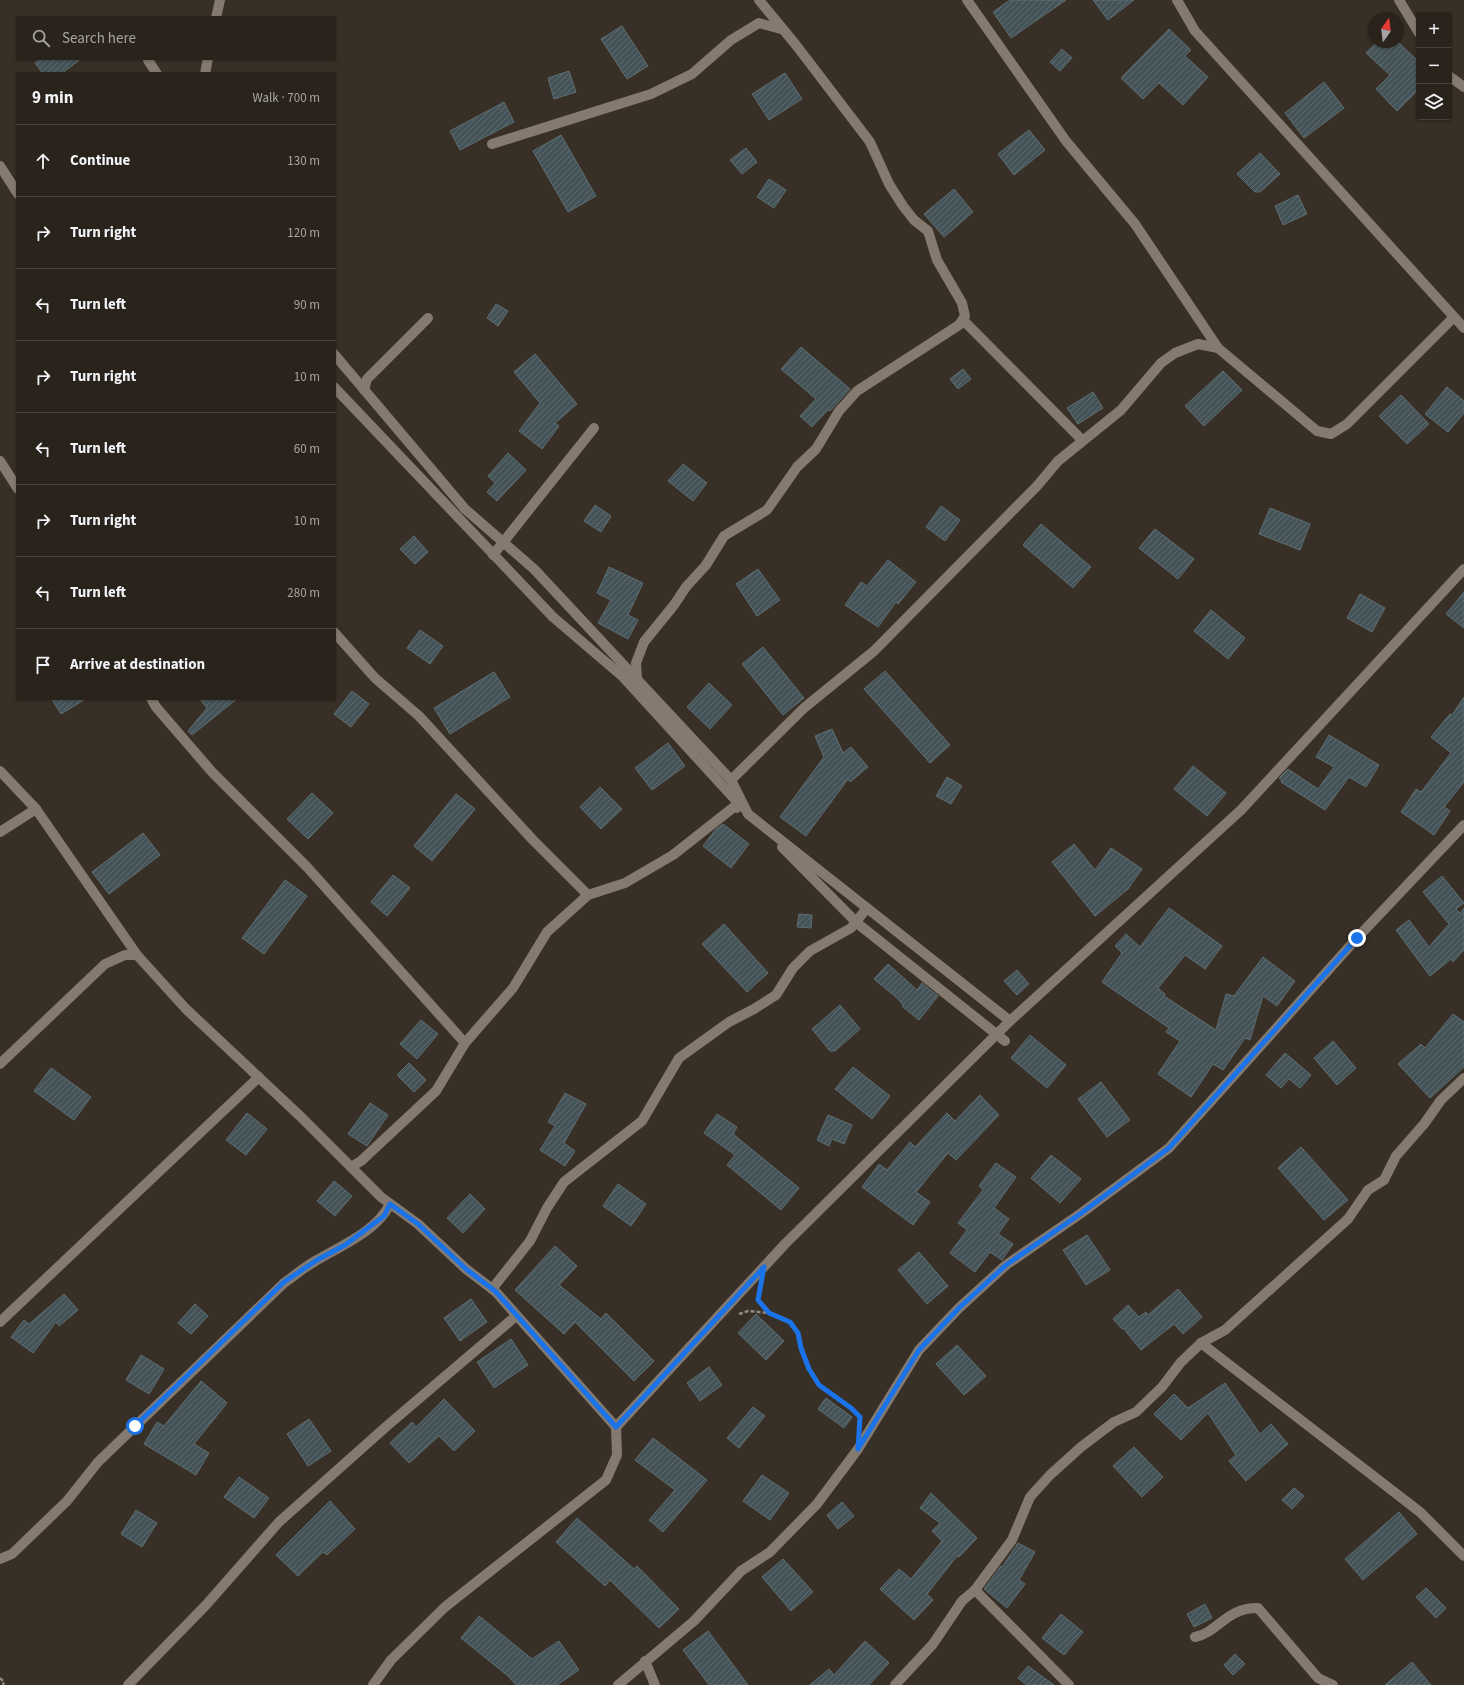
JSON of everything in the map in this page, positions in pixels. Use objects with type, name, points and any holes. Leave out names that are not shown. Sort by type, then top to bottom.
[{"type":"street","points":[[216,16],[220,0]]},
{"type":"street","points":[[637,679],[636,663],[644,642],[674,605],[686,587],[706,565],[724,536],[767,510],[797,467],[816,450],[839,411],[856,391],[954,329],[965,316],[962,303],[937,260],[928,232],[914,220],[902,206],[889,184],[870,142],[796,45],[758,0]]},
{"type":"street","points":[[967,0],[1066,141],[1135,224],[1218,348],[1317,431],[1331,434],[1347,424],[1454,318]]},
{"type":"street","points":[[1177,0],[1195,31],[1464,328]]},
{"type":"street","points":[[1399,0],[1416,28]]},
{"type":"street","points":[[492,144],[651,94],[692,74],[731,40],[759,23],[781,29]]},
{"type":"street","points":[[148,60],[156,72]]},
{"type":"street","points":[[205,72],[208,60]]},
{"type":"street","points":[[1452,78],[1464,87]]},
{"type":"street","points":[[0,166],[16,191]]},
{"type":"street","points":[[364,390],[367,379],[428,318]]},
{"type":"street","points":[[963,320],[1082,440]]},
{"type":"street","points":[[731,780],[804,708],[874,651],[1037,486],[1058,461],[1082,440],[1121,410],[1161,363],[1175,354],[1198,344],[1218,348]]},
{"type":"street","points":[[336,356],[465,509],[534,569],[731,780],[748,814]]},
{"type":"street","points":[[336,389],[553,617],[622,676],[739,803],[857,924],[1005,1041]]},
{"type":"street","points":[[493,555],[594,428]]},
{"type":"street","points":[[0,461],[16,486]]},
{"type":"street","points":[[616,1427],[764,1267],[1010,1021],[1241,810],[1460,580],[1464,569]]},
{"type":"street","points":[[336,634],[375,678],[419,716],[532,839],[588,895]]},
{"type":"street","points":[[152,700],[156,707],[212,772],[307,867],[465,1043]]},
{"type":"street","points":[[0,771],[36,809],[138,955],[186,1009],[300,1116],[381,1197],[418,1224],[466,1269],[492,1289],[616,1427],[617,1454],[606,1480],[445,1607],[392,1660],[373,1685]]},
{"type":"street","points":[[739,803],[737,808],[748,814],[1010,1021]]},
{"type":"street","points":[[351,1167],[361,1161],[436,1091],[465,1043],[513,988],[547,932],[588,895],[625,883],[672,855],[739,803]]},
{"type":"street","points":[[0,832],[36,809]]},
{"type":"street","points":[[618,1685],[694,1621],[741,1571],[770,1552],[817,1504],[858,1449],[919,1350],[959,1308],[1006,1265],[1080,1214],[1169,1148],[1357,938],[1464,825]]},
{"type":"street","points":[[492,1289],[530,1241],[547,1208],[564,1182],[642,1120],[679,1058],[729,1022],[776,995],[793,968],[810,951],[851,928],[867,908]]},
{"type":"street","points":[[0,1064],[105,964],[125,955],[138,955]]},
{"type":"street","points":[[0,1322],[259,1077]]},
{"type":"street","points":[[895,1685],[933,1644],[962,1601],[975,1590],[1012,1540],[1030,1497],[1081,1447],[1114,1422],[1136,1412],[1162,1387],[1181,1362],[1201,1342],[1225,1330],[1348,1219],[1368,1190],[1384,1180],[1396,1156],[1424,1124],[1441,1100],[1464,1078]]},
{"type":"street","points":[[0,1559],[12,1554],[67,1502],[98,1462],[284,1282],[317,1260],[345,1245],[384,1216],[390,1204]]},
{"type":"street","points":[[128,1685],[206,1605],[279,1522],[516,1316]]},
{"type":"street","points":[[1201,1342],[1420,1512],[1464,1556]]},
{"type":"street","points":[[975,1590],[1069,1685]]},
{"type":"street","points":[[1195,1637],[1210,1630],[1232,1614],[1251,1608],[1258,1608],[1318,1678],[1333,1685]]},
{"type":"street","points":[[645,1661],[655,1685]]},
{"type":"path","points":[[764,1267],[758,1300],[769,1313],[790,1322],[798,1333],[801,1348],[809,1369],[819,1385],[851,1408],[860,1417],[859,1424]]},
{"type":"path","points":[[0,1678],[4,1682],[3,1685]]},
{"type":"building","points":[[1010,0],[1066,0],[1011,38],[993,12]]},
{"type":"building","points":[[1093,0],[1134,0],[1108,20]]},
{"type":"building","points":[[622,26],[648,66],[627,79],[601,39]]},
{"type":"building","points":[[1169,29],[1191,50],[1185,56],[1208,77],[1183,105],[1159,83],[1143,99],[1121,78]]},
{"type":"building","points":[[1371,48],[1404,48],[1416,59],[1416,92],[1397,111],[1376,89],[1390,75],[1366,53]]},
{"type":"building","points":[[1062,49],[1072,58],[1060,71],[1050,62]]},
{"type":"building","points":[[39,60],[79,60],[64,72],[42,72],[35,63]]},
{"type":"building","points":[[569,71],[576,92],[554,99],[548,78]]},
{"type":"building","points":[[785,73],[802,99],[769,120],[752,94]]},
{"type":"building","points":[[1324,82],[1344,108],[1304,138],[1285,113]]},
{"type":"building","points":[[504,102],[514,122],[460,150],[450,131]]},
{"type":"building","points":[[1029,130],[1045,150],[1014,175],[998,154]]},
{"type":"building","points":[[561,135],[596,196],[568,212],[533,151]]},
{"type":"building","points":[[746,148],[757,162],[742,174],[730,160]]},
{"type":"building","points":[[1260,153],[1280,174],[1260,192],[1255,192],[1237,174]]},
{"type":"building","points":[[769,179],[786,190],[774,208],[757,197]]},
{"type":"building","points":[[954,189],[973,212],[944,237],[924,214]]},
{"type":"building","points":[[1298,195],[1307,214],[1283,225],[1275,206]]},
{"type":"building","points":[[496,304],[508,311],[498,326],[487,318]]},
{"type":"building","points":[[801,347],[850,389],[830,411],[828,410],[812,427],[800,416],[816,399],[781,369]]},
{"type":"building","points":[[535,354],[577,404],[555,423],[559,426],[542,449],[519,431],[540,403],[514,372]]},
{"type":"building","points":[[963,369],[971,379],[958,389],[950,379]]},
{"type":"building","points":[[1223,371],[1242,390],[1204,426],[1185,406]]},
{"type":"building","points":[[1447,387],[1464,401],[1464,413],[1448,432],[1425,414]]},
{"type":"building","points":[[1093,392],[1103,408],[1078,424],[1067,408]]},
{"type":"building","points":[[1401,395],[1429,424],[1407,444],[1379,416]]},
{"type":"building","points":[[508,453],[526,470],[497,501],[487,492],[495,483],[488,476]]},
{"type":"building","points":[[683,464],[707,483],[693,501],[668,481]]},
{"type":"building","points":[[595,505],[611,516],[601,532],[584,521]]},
{"type":"building","points":[[941,506],[960,520],[945,541],[926,527]]},
{"type":"building","points":[[1270,508],[1310,524],[1300,550],[1259,534]]},
{"type":"building","points":[[1041,524],[1091,567],[1073,588],[1023,545]]},
{"type":"building","points":[[1155,529],[1194,559],[1178,579],[1139,548]]},
{"type":"building","points":[[414,536],[428,552],[415,564],[400,549]]},
{"type":"building","points":[[888,560],[916,582],[898,604],[896,602],[878,627],[845,605],[861,582],[867,586]]},
{"type":"building","points":[[609,567],[643,583],[628,615],[638,620],[628,639],[598,623],[611,600],[597,593]]},
{"type":"building","points":[[758,569],[780,600],[757,616],[736,584]]},
{"type":"building","points":[[1464,592],[1464,628],[1446,614]]},
{"type":"building","points":[[1360,594],[1385,608],[1372,632],[1347,618]]},
{"type":"building","points":[[1211,610],[1245,638],[1228,659],[1194,631]]},
{"type":"building","points":[[420,630],[443,646],[430,664],[407,648]]},
{"type":"building","points":[[763,647],[804,698],[783,715],[742,664]]},
{"type":"building","points":[[885,671],[950,745],[930,763],[864,689]]},
{"type":"building","points":[[494,672],[510,697],[450,734],[434,708]]},
{"type":"building","points":[[709,683],[732,705],[710,729],[687,707]]},
{"type":"building","points":[[352,691],[369,704],[351,727],[334,714]]},
{"type":"building","points":[[1464,697],[1464,782],[1444,807],[1450,811],[1434,835],[1401,812],[1416,789],[1421,792],[1451,753],[1431,737],[1450,714],[1452,715]]},
{"type":"building","points":[[52,700],[84,700],[61,714]]},
{"type":"building","points":[[201,700],[236,700],[192,735],[188,731],[207,708]]},
{"type":"building","points":[[832,729],[843,753],[851,747],[868,767],[850,782],[848,779],[806,836],[780,817],[824,757],[815,736]]},
{"type":"building","points":[[1329,735],[1379,765],[1366,787],[1349,777],[1325,810],[1281,782],[1282,780],[1279,778],[1288,769],[1318,789],[1334,767],[1316,757]]},
{"type":"building","points":[[668,743],[685,766],[652,790],[635,768]]},
{"type":"building","points":[[1193,766],[1226,793],[1207,816],[1174,789]]},
{"type":"building","points":[[947,777],[962,786],[951,804],[936,796]]},
{"type":"building","points":[[600,787],[622,809],[601,829],[580,807]]},
{"type":"building","points":[[312,793],[333,813],[308,839],[287,819]]},
{"type":"building","points":[[456,794],[475,809],[432,861],[414,846]]},
{"type":"building","points":[[723,824],[749,844],[731,868],[703,846],[716,829]]},
{"type":"building","points":[[143,833],[160,855],[109,894],[92,872]]},
{"type":"building","points":[[1074,844],[1095,870],[1111,848],[1142,869],[1128,889],[1095,916],[1052,862]]},
{"type":"building","points":[[393,875],[410,888],[387,916],[371,902]]},
{"type":"building","points":[[1442,876],[1464,903],[1456,909],[1460,913],[1464,908],[1464,950],[1453,962],[1451,959],[1430,976],[1396,930],[1409,920],[1429,947],[1449,924],[1423,892]]},
{"type":"building","points":[[285,880],[307,896],[264,954],[242,938]]},
{"type":"building","points":[[1169,908],[1222,946],[1205,969],[1185,955],[1158,988],[1165,994],[1164,996],[1216,1030],[1226,994],[1234,996],[1263,957],[1295,981],[1277,1006],[1263,996],[1250,1040],[1245,1038],[1223,1070],[1213,1064],[1191,1097],[1158,1074],[1180,1041],[1166,1032],[1169,1028],[1102,982],[1122,953],[1115,946],[1126,934],[1140,947]]},
{"type":"building","points":[[799,914],[812,915],[811,928],[797,927]]},
{"type":"building","points":[[724,924],[768,973],[747,992],[702,944]]},
{"type":"building","points":[[888,964],[917,990],[922,983],[938,996],[919,1020],[903,1007],[897,998],[874,979]]},
{"type":"building","points":[[1017,970],[1029,984],[1017,995],[1004,981]]},
{"type":"building","points":[[840,1005],[860,1029],[835,1051],[830,1051],[812,1029]]},
{"type":"building","points":[[1453,1014],[1464,1022],[1464,1067],[1430,1098],[1398,1064],[1421,1044],[1425,1048]]},
{"type":"building","points":[[421,1020],[438,1034],[417,1059],[400,1044]]},
{"type":"building","points":[[1030,1035],[1066,1065],[1047,1088],[1011,1058]]},
{"type":"building","points":[[1333,1041],[1356,1068],[1337,1085],[1314,1058]]},
{"type":"building","points":[[1285,1053],[1311,1075],[1300,1088],[1289,1079],[1281,1088],[1266,1075]]},
{"type":"building","points":[[409,1063],[426,1080],[414,1092],[397,1075]]},
{"type":"building","points":[[853,1067],[890,1096],[872,1119],[835,1089]]},
{"type":"building","points":[[51,1068],[91,1097],[74,1120],[34,1091]]},
{"type":"building","points":[[1101,1082],[1130,1120],[1107,1137],[1078,1099]]},
{"type":"building","points":[[565,1093],[586,1104],[564,1143],[575,1151],[565,1166],[540,1150],[555,1126],[548,1122]]},
{"type":"building","points":[[980,1095],[999,1115],[956,1160],[948,1153],[916,1192],[930,1202],[913,1225],[862,1187],[879,1164],[887,1170],[910,1142],[915,1147],[947,1113],[955,1121]]},
{"type":"building","points":[[370,1103],[388,1115],[367,1146],[348,1134]]},
{"type":"building","points":[[247,1113],[267,1129],[246,1155],[226,1140]]},
{"type":"building","points":[[717,1114],[737,1127],[733,1134],[799,1188],[781,1210],[727,1165],[735,1155],[704,1133]]},
{"type":"building","points":[[828,1115],[852,1125],[844,1144],[832,1139],[829,1146],[817,1140]]},
{"type":"building","points":[[1301,1147],[1348,1200],[1324,1220],[1278,1168]]},
{"type":"building","points":[[1051,1155],[1081,1179],[1060,1203],[1031,1178]]},
{"type":"building","points":[[996,1163],[1016,1177],[994,1208],[1009,1219],[998,1234],[1013,1244],[1002,1260],[990,1252],[975,1272],[950,1253],[967,1230],[958,1223],[983,1190],[979,1186]]},
{"type":"building","points":[[334,1181],[352,1196],[335,1216],[317,1201]]},
{"type":"building","points":[[618,1184],[646,1204],[631,1226],[603,1206]]},
{"type":"building","points":[[470,1194],[485,1209],[463,1233],[447,1218]]},
{"type":"building","points":[[1087,1235],[1110,1270],[1086,1285],[1063,1250]]},
{"type":"building","points":[[555,1246],[577,1266],[559,1285],[601,1319],[606,1313],[654,1361],[634,1381],[575,1322],[564,1334],[515,1290]]},
{"type":"building","points":[[919,1252],[948,1286],[927,1304],[898,1270]]},
{"type":"building","points":[[1178,1289],[1202,1317],[1183,1334],[1174,1324],[1141,1350],[1123,1328],[1122,1329],[1113,1319],[1128,1305],[1139,1317],[1146,1312],[1148,1315]]},
{"type":"building","points":[[64,1294],[78,1310],[59,1326],[56,1322],[33,1353],[11,1337],[24,1320],[29,1324]]},
{"type":"building","points":[[471,1299],[487,1322],[460,1341],[444,1318]]},
{"type":"building","points":[[195,1304],[208,1316],[191,1334],[178,1323]]},
{"type":"building","points":[[756,1314],[784,1341],[766,1360],[738,1333]]},
{"type":"building","points":[[511,1339],[528,1365],[494,1388],[477,1362]]},
{"type":"building","points":[[957,1345],[986,1376],[964,1395],[936,1364]]},
{"type":"building","points":[[141,1355],[164,1369],[149,1394],[126,1380]]},
{"type":"building","points":[[709,1367],[722,1385],[700,1401],[687,1383]]},
{"type":"building","points":[[201,1381],[227,1403],[194,1444],[209,1453],[196,1475],[144,1444],[157,1422],[164,1426]]},
{"type":"building","points":[[1225,1383],[1260,1434],[1271,1424],[1288,1444],[1246,1481],[1229,1461],[1236,1455],[1208,1413],[1181,1440],[1154,1414],[1174,1394],[1188,1408]]},
{"type":"building","points":[[826,1398],[852,1417],[844,1428],[818,1409]]},
{"type":"building","points":[[444,1399],[475,1431],[454,1451],[439,1436],[409,1463],[390,1443],[412,1422],[416,1427]]},
{"type":"building","points":[[753,1407],[765,1416],[739,1448],[727,1438]]},
{"type":"building","points":[[309,1419],[331,1451],[308,1466],[287,1434]]},
{"type":"building","points":[[653,1438],[707,1480],[663,1532],[649,1520],[675,1490],[635,1460]]},
{"type":"building","points":[[1134,1447],[1163,1477],[1142,1497],[1113,1466]]},
{"type":"building","points":[[762,1475],[789,1493],[770,1520],[743,1501]]},
{"type":"building","points":[[239,1477],[269,1498],[254,1518],[224,1497]]},
{"type":"building","points":[[1294,1488],[1304,1496],[1292,1509],[1282,1500]]},
{"type":"building","points":[[931,1493],[977,1538],[959,1557],[957,1556],[927,1594],[933,1600],[914,1620],[880,1589],[899,1569],[911,1579],[942,1541],[932,1531],[940,1523],[920,1508]]},
{"type":"building","points":[[330,1501],[355,1529],[327,1555],[323,1552],[298,1576],[276,1555]]},
{"type":"building","points":[[842,1502],[854,1516],[838,1529],[827,1515]]},
{"type":"building","points":[[136,1510],[157,1523],[142,1547],[121,1534]]},
{"type":"building","points":[[1399,1512],[1417,1534],[1363,1580],[1345,1559]]},
{"type":"building","points":[[577,1518],[634,1569],[637,1566],[679,1609],[659,1628],[610,1580],[605,1586],[556,1542]]},
{"type":"building","points":[[1018,1543],[1035,1552],[1019,1580],[1025,1584],[1007,1608],[984,1589],[1001,1566],[1002,1567]]},
{"type":"building","points":[[783,1559],[813,1592],[791,1611],[762,1577]]},
{"type":"building","points":[[1426,1588],[1446,1608],[1436,1618],[1416,1597]]},
{"type":"building","points":[[1205,1604],[1212,1618],[1194,1627],[1187,1614]]},
{"type":"building","points":[[1061,1614],[1083,1632],[1064,1655],[1042,1638]]},
{"type":"building","points":[[479,1616],[532,1659],[559,1641],[579,1670],[557,1685],[516,1685],[508,1676],[461,1638]]},
{"type":"building","points":[[708,1631],[748,1685],[709,1685],[683,1650]]},
{"type":"building","points":[[865,1641],[889,1663],[869,1685],[810,1685],[829,1669],[834,1675]]},
{"type":"building","points":[[1235,1654],[1245,1664],[1233,1675],[1224,1665]]},
{"type":"building","points":[[1412,1662],[1431,1685],[1385,1685]]},
{"type":"building","points":[[1028,1666],[1054,1685],[1027,1685],[1018,1678]]},
{"type":"route","points":[[135,1426],[284,1282],[317,1260],[345,1245],[384,1216],[390,1204],[418,1224],[466,1269],[495,1291],[616,1427],[764,1267],[758,1300],[769,1313],[790,1322],[798,1333],[801,1348],[809,1369],[819,1385],[837,1397],[860,1417],[858,1449],[919,1350],[959,1308],[1006,1265],[1080,1214],[1169,1148],[1357,938]]}]
